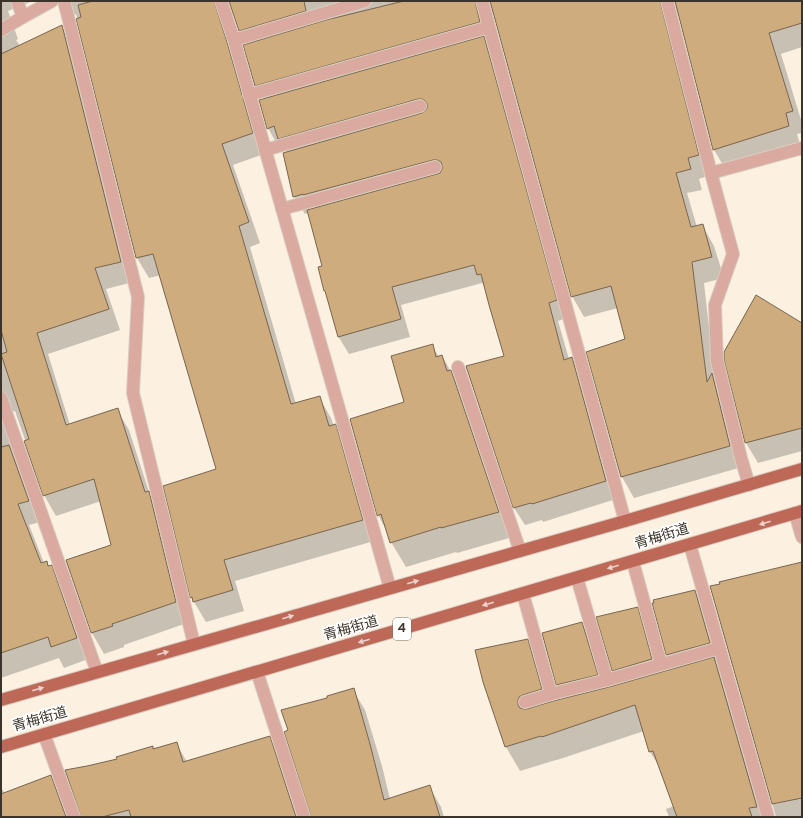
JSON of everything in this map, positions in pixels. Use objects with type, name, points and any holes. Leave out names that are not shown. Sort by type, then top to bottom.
[{"type":"main road","name":"青梅街道","points":[[1,700],[802,469]]},
{"type":"main road","name":"青梅街道","points":[[1,747],[799,512]]},
{"type":"street","points":[[17,1],[23,17]]},
{"type":"street","points":[[1,30],[52,1]]},
{"type":"street","points":[[64,1],[138,297],[133,393],[194,644]]},
{"type":"street","points":[[221,1],[234,40],[390,588]]},
{"type":"street","points":[[234,40],[365,1]]},
{"type":"street","points":[[482,1],[625,521]]},
{"type":"street","points":[[667,1],[733,254],[715,305],[717,361],[749,485]]},
{"type":"street","points":[[249,95],[489,27]]},
{"type":"street","points":[[265,150],[420,106]]},
{"type":"street","points":[[711,173],[802,148]]},
{"type":"street","points":[[282,209],[435,167]]},
{"type":"street","points":[[458,367],[520,551]]},
{"type":"street","points":[[1,398],[97,672]]},
{"type":"street","points":[[799,512],[802,537]]},
{"type":"street","points":[[690,545],[768,817]]},
{"type":"street","points":[[633,562],[661,664]]},
{"type":"street","points":[[577,578],[607,680]]},
{"type":"street","points":[[523,594],[551,694]]},
{"type":"street","points":[[525,702],[719,648]]},
{"type":"street","points":[[257,672],[304,817]]},
{"type":"street","points":[[44,734],[74,817]]},
{"type":"building","points":[[93,1],[214,1],[253,133],[222,144],[249,222],[239,226],[291,404],[320,396],[329,426],[336,424],[363,520],[224,560],[233,590],[193,602],[192,597],[190,598],[163,486],[216,469],[153,254],[136,258],[76,19],[81,17],[78,5]]},
{"type":"building","points":[[229,1],[304,1],[306,11],[239,31]]},
{"type":"building","points":[[404,1],[475,1],[480,22],[255,86],[243,45],[326,20]]},
{"type":"building","points":[[490,1],[660,1],[699,155],[688,158],[691,169],[676,173],[691,227],[703,224],[712,257],[692,262],[707,382],[712,373],[730,446],[621,477],[586,352],[625,339],[611,286],[571,297]]},
{"type":"building","points":[[675,1],[802,1],[802,23],[769,33],[793,111],[786,113],[789,126],[713,150]]},
{"type":"building","points":[[62,25],[121,262],[95,268],[109,309],[37,333],[66,425],[118,408],[145,492],[149,491],[176,602],[112,624],[113,626],[91,633],[66,560],[111,545],[94,479],[43,496],[24,441],[29,439],[1,354],[7,352],[1,330],[1,54]]},
{"type":"building","points":[[484,36],[557,300],[549,303],[564,360],[572,357],[606,481],[532,504],[513,508],[466,366],[504,356],[481,274],[477,275],[474,265],[392,287],[401,319],[338,337],[318,267],[322,266],[307,210],[440,173],[442,169],[441,162],[433,160],[293,197],[283,153],[422,113],[427,108],[427,104],[422,99],[418,99],[278,139],[274,126],[267,129],[259,100]]},
{"type":"building","points":[[756,295],[802,323],[802,428],[745,443],[724,360],[724,352]]},
{"type":"building","points":[[433,344],[436,357],[442,355],[447,371],[451,370],[499,512],[441,527],[390,543],[381,514],[377,516],[350,419],[404,402],[391,356]]},
{"type":"building","points":[[9,445],[29,501],[18,504],[41,563],[47,561],[48,566],[52,565],[77,638],[51,647],[48,637],[1,653],[1,447]]},
{"type":"building","points":[[802,562],[802,798],[772,804],[710,586],[720,584],[719,582]]},
{"type":"building","points":[[695,590],[710,643],[666,655],[652,603],[654,603],[653,600]]},
{"type":"building","points":[[638,607],[652,659],[612,671],[596,617]]},
{"type":"building","points":[[582,622],[598,675],[556,685],[542,633]]},
{"type":"building","points":[[528,639],[542,689],[519,697],[518,705],[520,708],[524,709],[609,687],[714,657],[757,807],[749,808],[752,817],[677,817],[653,751],[649,752],[635,705],[542,737],[541,736],[505,747],[483,682],[475,650]]},
{"type":"building","points":[[354,688],[384,800],[430,785],[440,817],[311,817],[284,732],[288,730],[281,710],[327,698],[327,696]]},
{"type":"building","points":[[270,736],[296,817],[131,817],[129,810],[102,817],[81,817],[65,770],[117,759],[116,757],[153,746],[153,749],[177,742],[183,762]]},
{"type":"building","points":[[51,775],[66,817],[1,817],[1,794]]}]
